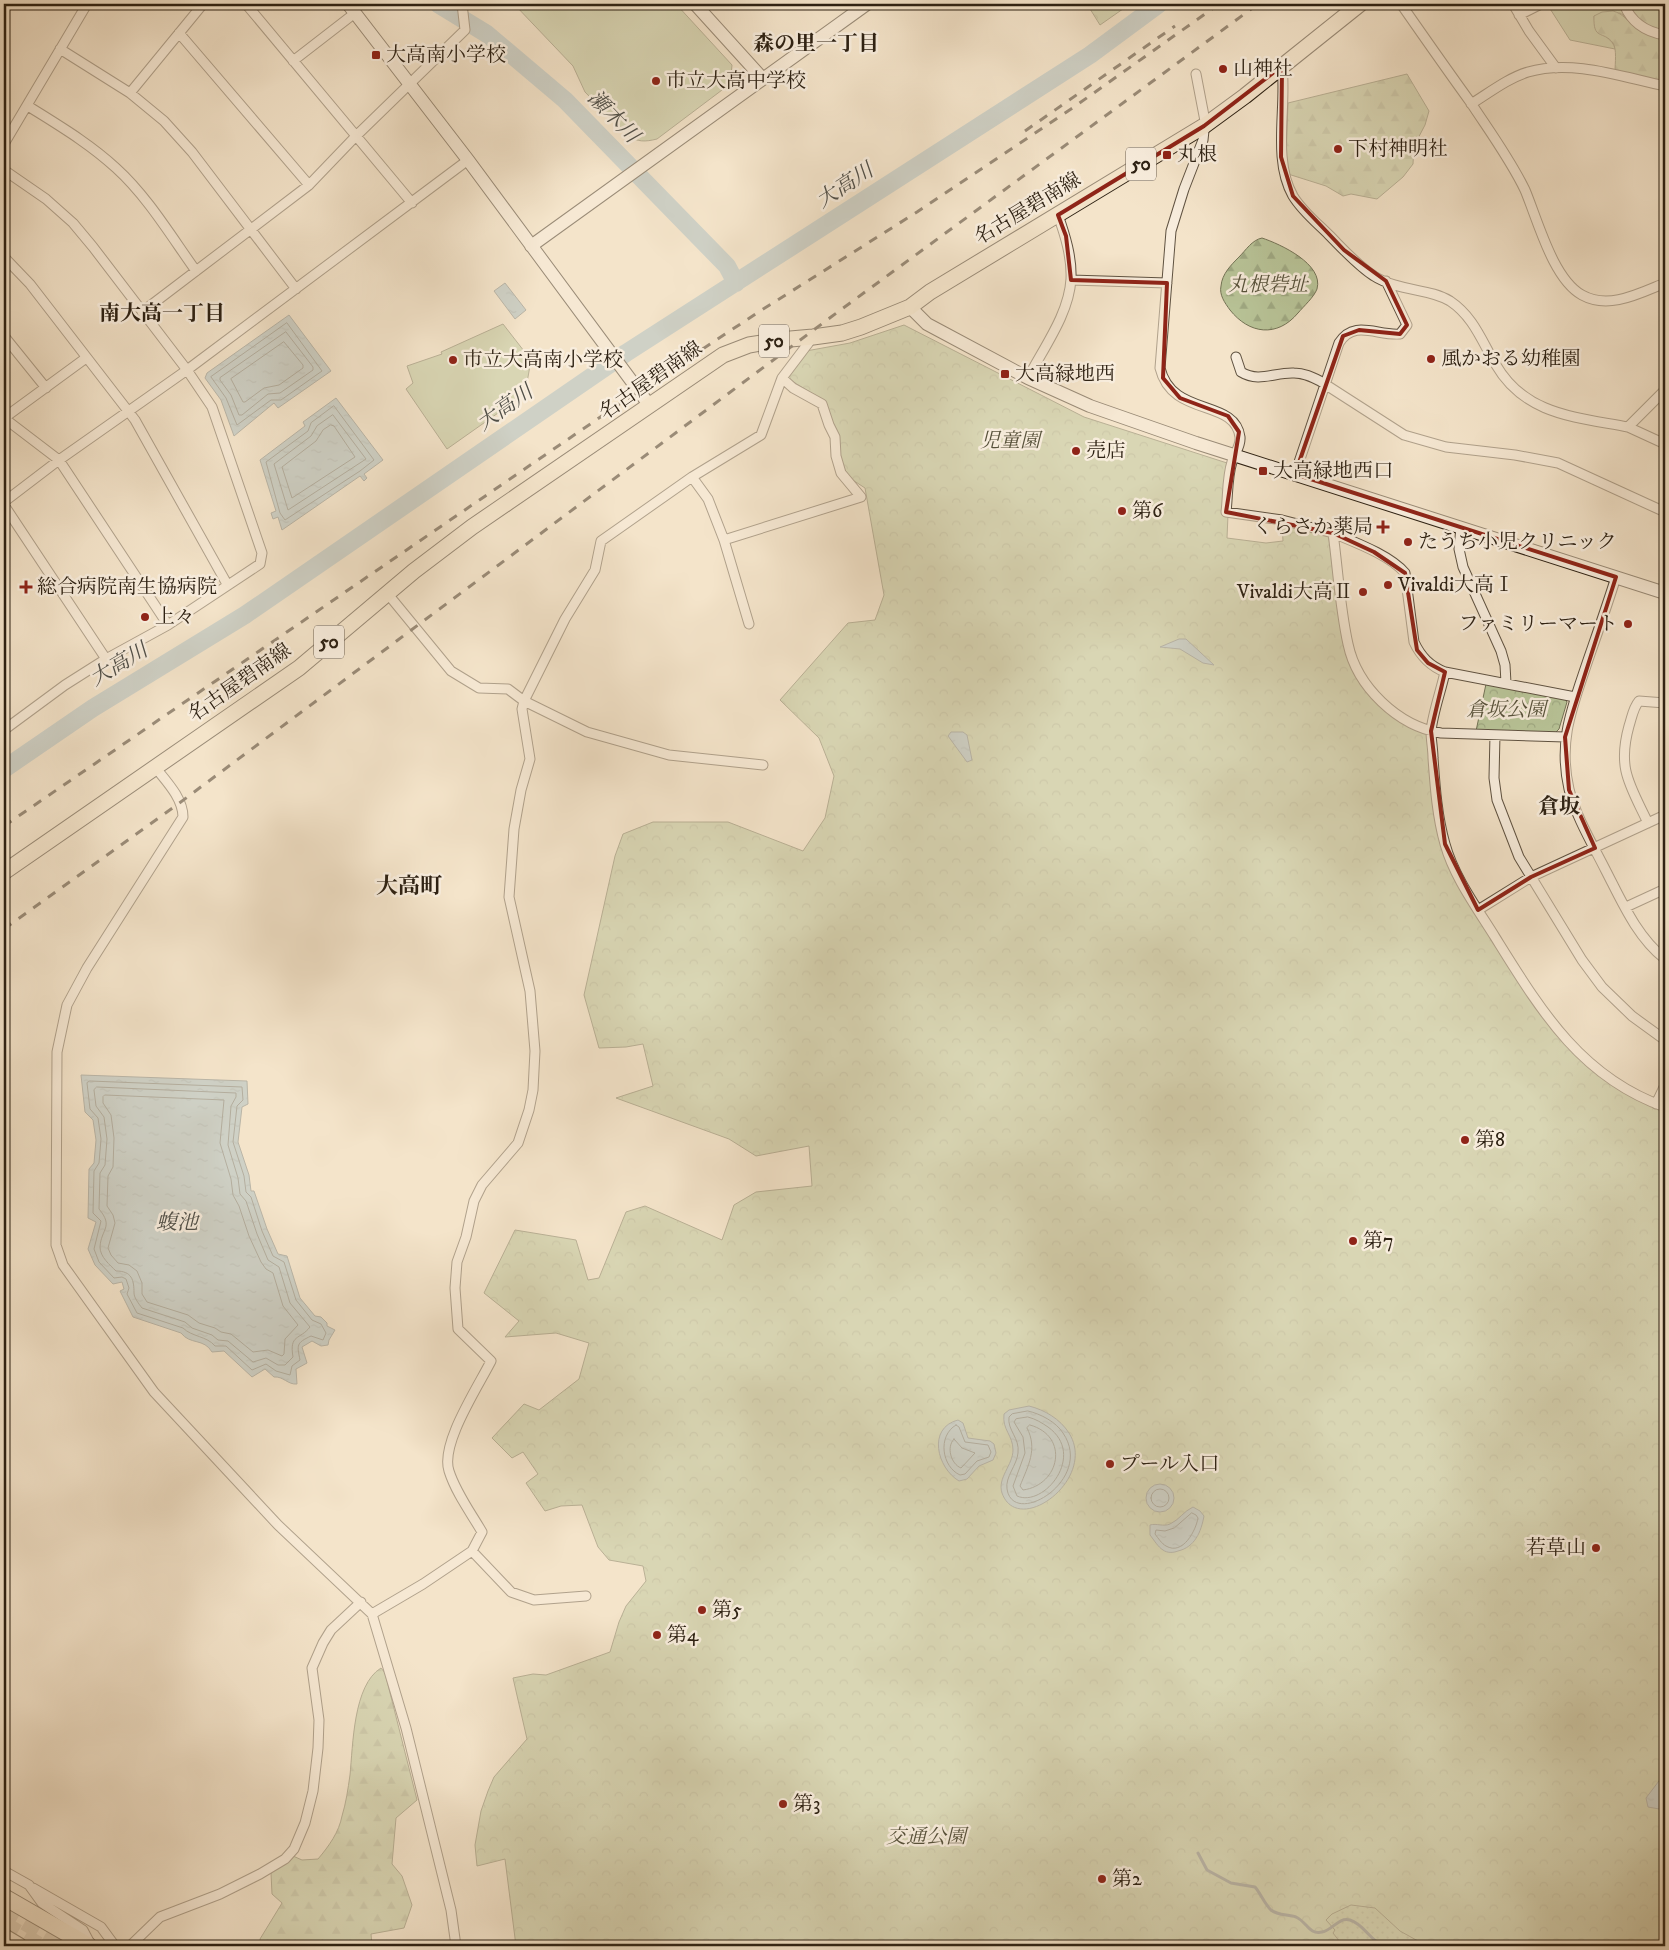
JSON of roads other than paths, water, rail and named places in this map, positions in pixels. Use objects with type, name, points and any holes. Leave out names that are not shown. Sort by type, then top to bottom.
[{"type":"highway","points":[[4,1897],[90,1946]]},
{"type":"highway","points":[[4,1937],[19,1946]]},
{"type":"main road","name":"名古屋碧南線","points":[[4,872],[82,820],[155,767],[299,668],[387,593],[472,527],[723,356],[749,345],[842,332],[861,327],[910,307],[930,292],[1204,126],[1245,96],[1360,4]]},
{"type":"street","points":[[4,144],[87,4]]},
{"type":"street","points":[[130,93],[203,4]]},
{"type":"street","points":[[246,4],[412,203]]},
{"type":"street","points":[[695,4],[763,78]]},
{"type":"street","points":[[531,246],[866,4]]},
{"type":"street","points":[[1401,4],[1515,170],[1557,268],[1570,286],[1589,299],[1610,301],[1626,298],[1665,283]]},
{"type":"street","points":[[1513,4],[1556,68]]},
{"type":"street","points":[[1519,15],[1542,4]]},
{"type":"street","points":[[1624,4],[1636,23],[1647,30],[1665,35]]},
{"type":"street","points":[[142,312],[309,185],[356,136],[465,30],[463,7]]},
{"type":"street","points":[[293,61],[352,8],[468,160],[650,406]]},
{"type":"street","points":[[179,33],[309,185]]},
{"type":"street","points":[[60,49],[130,93],[164,121],[192,152],[296,289]]},
{"type":"street","points":[[1282,66],[1284,82],[1281,157],[1284,173],[1293,196],[1306,213],[1374,276],[1396,286],[1432,294],[1449,301],[1460,310],[1476,327],[1504,378],[1525,398],[1541,407],[1560,413],[1628,428],[1665,444]]},
{"type":"street","points":[[1471,104],[1513,78],[1529,72],[1556,68],[1596,71],[1665,86]]},
{"type":"street","points":[[1196,74],[1206,117],[1203,140],[1174,215],[1169,246],[1160,368],[1163,378],[1171,391],[1180,398],[1228,416],[1239,432],[1240,439],[1231,463],[1226,512],[1282,520],[1332,533],[1374,552],[1401,568],[1405,573],[1414,642],[1428,663],[1445,672],[1575,697]]},
{"type":"street","points":[[28,106],[85,142],[117,169],[146,202],[196,271]]},
{"type":"street","points":[[106,659],[4,504],[60,460],[187,370],[468,160]]},
{"type":"street","points":[[4,170],[46,199],[72,223],[187,370],[212,407],[262,553],[260,564],[227,584],[168,625],[106,659],[65,685],[4,730]]},
{"type":"street","points":[[1028,378],[1064,307],[1071,280],[1066,236],[1058,215]]},
{"type":"street","points":[[4,257],[30,284],[128,411],[227,584]]},
{"type":"street","points":[[1071,280],[1167,283]]},
{"type":"street","points":[[1295,474],[1338,343],[1343,336],[1351,330],[1395,335],[1404,331],[1407,326],[1405,318],[1386,281]]},
{"type":"street","points":[[910,307],[927,324],[1028,378],[1090,406],[1235,455],[1665,593]]},
{"type":"street","points":[[4,336],[46,388]]},
{"type":"street","points":[[372,1614],[472,1551],[482,1532],[454,1483],[448,1469],[448,1454],[451,1439],[491,1361],[458,1329],[455,1288],[457,1262],[466,1237],[474,1201],[482,1185],[518,1143],[529,1110],[533,1090],[535,1051],[530,991],[509,897],[514,829],[521,790],[530,759],[522,709],[524,701],[565,619],[595,570],[601,541],[692,476],[761,434],[782,378],[813,337]]},
{"type":"street","points":[[1236,357],[1241,372],[1249,377],[1260,378],[1296,372],[1306,374],[1404,435],[1446,447],[1515,455],[1558,463],[1665,512]]},
{"type":"street","points":[[86,358],[4,418],[60,460],[168,625]]},
{"type":"street","points":[[724,540],[861,497],[841,473],[836,456],[835,437],[822,404],[793,388],[782,378]]},
{"type":"street","points":[[1628,428],[1665,390]]},
{"type":"street","points":[[692,476],[708,499],[724,540],[749,624]]},
{"type":"street","points":[[1461,527],[1458,550],[1463,567],[1501,651],[1505,665],[1506,683]]},
{"type":"street","points":[[1332,533],[1348,645],[1357,669],[1371,690],[1391,710],[1431,731],[1565,737]]},
{"type":"street","points":[[1616,577],[1575,697],[1565,737],[1564,757],[1569,790],[1575,809],[1642,935],[1656,952],[1665,959]]},
{"type":"street","points":[[387,593],[451,671],[480,688],[508,689],[524,701],[587,732],[669,755],[763,765]]},
{"type":"street","points":[[1445,672],[1431,731],[1438,814],[1445,844],[1453,865],[1478,910],[1534,999],[1564,1037],[1588,1062],[1614,1081],[1661,1105],[1665,1085]]},
{"type":"street","points":[[1648,823],[1626,773],[1623,760],[1624,744],[1634,706],[1639,702],[1665,703]]},
{"type":"street","points":[[1495,735],[1494,778],[1497,800],[1519,857],[1582,960],[1602,987],[1632,1016],[1665,1040]]},
{"type":"street","points":[[155,767],[179,800],[183,817],[87,968],[67,1005],[61,1031],[57,1052],[56,1245],[64,1264],[154,1392],[278,1525],[372,1614],[406,1728],[451,1910],[456,1946]]},
{"type":"street","points":[[1478,910],[1531,877],[1665,815]]},
{"type":"street","points":[[1626,907],[1665,889]]},
{"type":"street","points":[[472,1551],[511,1592],[534,1600],[586,1596]]},
{"type":"street","points":[[130,1946],[160,1918],[220,1894],[260,1874],[285,1859],[294,1849],[300,1839],[305,1823],[318,1748],[319,1720],[312,1668],[331,1630],[361,1602]]},
{"type":"street","points":[[4,1871],[101,1927],[115,1946]]},
{"type":"street","points":[[29,1885],[42,1903],[83,1930],[90,1946]]},
{"type":"street","points":[[55,1901],[54,1907],[59,1915]]},
{"type":"water","points":[[505,283],[526,310],[515,319],[494,291]]},
{"type":"water","points":[[289,315],[331,371],[278,408],[274,403],[234,436],[221,400],[205,378],[207,373]]},
{"type":"water","points":[[336,398],[383,460],[364,474],[367,478],[364,481],[360,476],[282,530],[278,517],[273,519],[271,513],[276,511],[260,460],[305,426],[303,422]]},
{"type":"water","points":[[1179,639],[1186,639],[1214,665],[1203,663],[1180,649],[1160,647]]},
{"type":"water","points":[[951,732],[963,732],[967,735],[972,760],[967,762],[948,736]]},
{"type":"water","name":"蝮池","points":[[81,1075],[247,1081],[248,1104],[242,1107],[238,1142],[249,1175],[251,1191],[254,1191],[278,1254],[287,1256],[300,1298],[315,1316],[321,1317],[327,1323],[327,1326],[335,1330],[328,1345],[321,1346],[312,1341],[302,1347],[307,1363],[296,1369],[297,1384],[274,1377],[265,1369],[252,1377],[224,1351],[212,1352],[205,1345],[185,1337],[181,1333],[133,1317],[120,1291],[124,1289],[122,1282],[113,1284],[95,1265],[88,1249],[96,1222],[88,1218],[89,1169],[94,1163],[96,1140],[93,1120],[85,1112]]},
{"type":"water","points":[[1029,1406],[1057,1419],[1069,1433],[1075,1451],[1073,1468],[1065,1484],[1052,1497],[1038,1506],[1023,1509],[1011,1505],[1002,1493],[1003,1477],[1011,1461],[1013,1450],[1004,1414],[1009,1410]]},
{"type":"water","points":[[958,1420],[963,1423],[968,1438],[990,1441],[994,1444],[996,1453],[993,1460],[979,1466],[967,1479],[959,1481],[945,1467],[939,1449],[939,1439],[942,1431],[948,1424]]},
{"type":"water","points":[[1160,1484],[1170,1488],[1174,1498],[1170,1508],[1160,1512],[1150,1508],[1146,1498],[1150,1488]]},
{"type":"water","points":[[1193,1507],[1204,1516],[1199,1533],[1193,1542],[1184,1549],[1174,1552],[1166,1552],[1161,1549],[1150,1535],[1150,1525],[1170,1524]]},
{"type":"water","points":[[1665,1773],[1665,1810],[1648,1807],[1646,1798]]},
{"type":"waterway","name":"瀬木川","points":[[438,4],[487,34],[565,100],[727,266],[736,283]]},
{"type":"waterway","name":"大高川","points":[[4,769],[93,708],[245,615],[626,353],[1090,55],[1159,4]]},
{"type":"waterway","points":[[1198,1853],[1207,1870],[1231,1883],[1255,1887],[1266,1904],[1274,1912],[1296,1917],[1314,1932],[1326,1931],[1342,1920],[1350,1920],[1384,1946]]},
{"type":"tunnel","points":[[4,1910],[64,1946]]},
{"type":"tunnel","points":[[4,1924],[41,1946]]},
{"type":"railway","points":[[4,826],[615,407],[757,313],[917,212],[1074,107],[1219,4]]},
{"type":"railway","points":[[4,929],[174,807],[831,317],[1258,4]]},
{"type":"railway","points":[[1025,131],[1175,26]]},
{"type":"place","name":"大高南小学校","points":[[376,55]]},
{"type":"place","name":"山神社","points":[[1223,69]]},
{"type":"place","name":"市立大高中学校","points":[[656,81]]},
{"type":"place","name":"下村神明社","points":[[1338,149]]},
{"type":"place","name":"丸根","points":[[1167,155]]},
{"type":"place","name":"風かおる幼稚園","points":[[1431,359]]},
{"type":"place","name":"市立大高南小学校","points":[[453,360]]},
{"type":"place","name":"大高緑地西","points":[[1005,374]]},
{"type":"place","name":"売店","points":[[1076,451]]},
{"type":"place","name":"大高緑地西口","points":[[1263,471]]},
{"type":"place","name":"第6","points":[[1122,511]]},
{"type":"place","name":"くらさか薬局","points":[[1383,527]]},
{"type":"place","name":"たうち小児クリニック","points":[[1408,542]]},
{"type":"place","name":"Vivaldi大高Ⅰ","points":[[1388,585]]},
{"type":"place","name":"総合病院南生協病院","points":[[26,587]]},
{"type":"place","name":"Vivaldi大高Ⅱ","points":[[1363,592]]},
{"type":"place","name":"上々","points":[[145,617]]},
{"type":"place","name":"ファミリーマート","points":[[1628,624]]},
{"type":"place","name":"第8","points":[[1465,1140]]},
{"type":"place","name":"第7","points":[[1353,1241]]},
{"type":"place","name":"プール入口","points":[[1110,1464]]},
{"type":"place","name":"若草山","points":[[1596,1548]]},
{"type":"place","name":"第5","points":[[702,1610]]},
{"type":"place","name":"第4","points":[[657,1635]]},
{"type":"place","name":"第3","points":[[783,1804]]},
{"type":"place","name":"第2","points":[[1102,1879]]},
{"type":"district","name":"森の里一丁目","points":[[816,44]]},
{"type":"district","name":"南大高一丁目","points":[[162,314]]},
{"type":"district","name":"倉坂","points":[[1559,807]]},
{"type":"district","name":"大高町","points":[[409,886]]},
{"type":"park label","name":"丸根砦址","points":[[1268,285]]},
{"type":"park label","name":"児童園","points":[[1010,441]]},
{"type":"park label","name":"倉坂公園","points":[[1506,710]]},
{"type":"park label","name":"交通公園","points":[[926,1837]]}]
